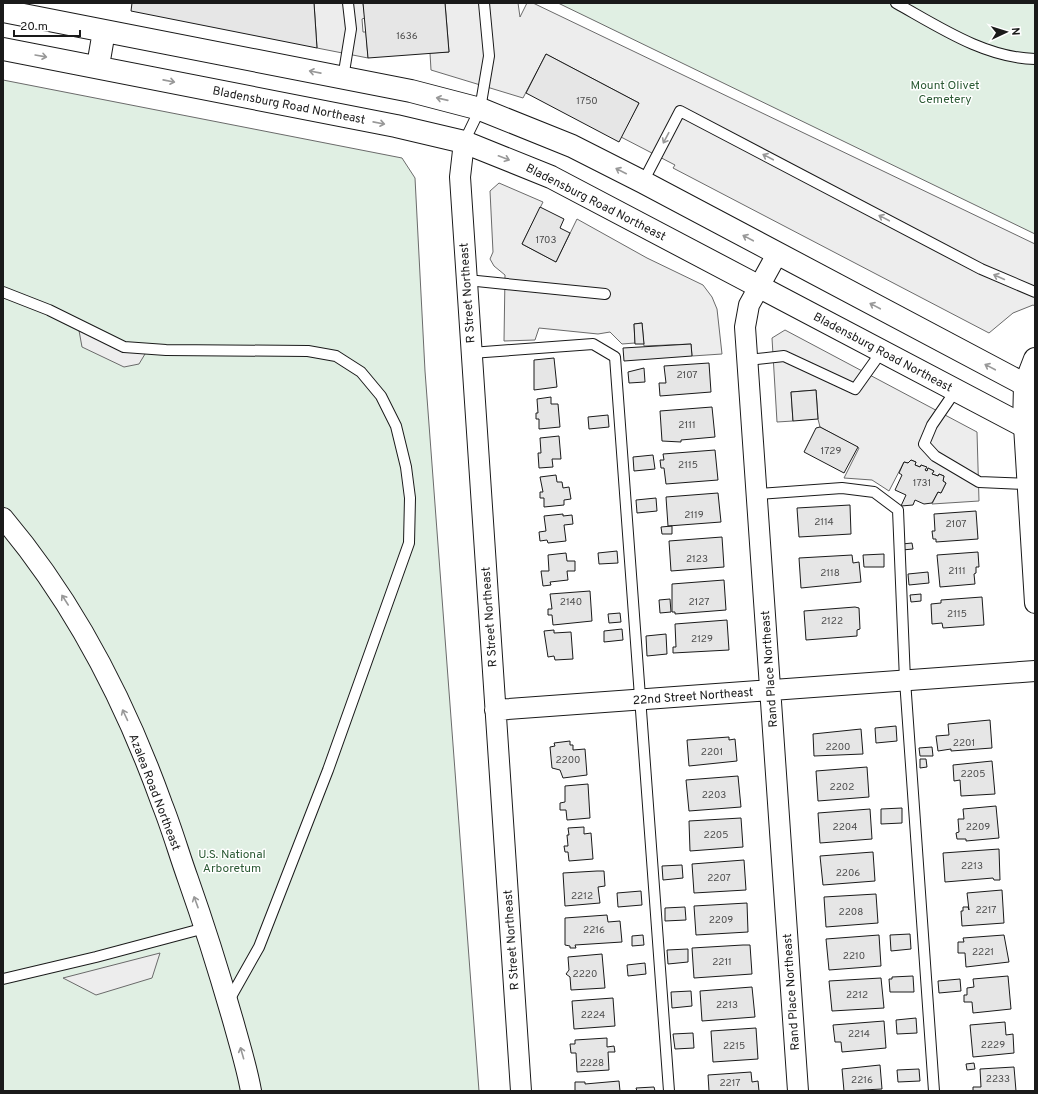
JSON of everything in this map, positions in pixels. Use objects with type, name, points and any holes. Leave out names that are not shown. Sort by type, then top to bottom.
[{"type":"main road","points":[[3,12],[411,91],[480,109],[572,146],[643,182],[1030,388]]},
{"type":"main road","points":[[98,66],[104,31]]},
{"type":"main road","name":"Bladensburg Road Northeast","points":[[3,49],[98,66],[396,126],[464,142],[551,177],[1029,429]]},
{"type":"main road","points":[[1029,429],[1030,388],[1035,359]]},
{"type":"street","name":"R Street Northeast","points":[[464,142],[460,177],[466,280],[521,1091]]},
{"type":"street","name":"Rand Place Northeast","points":[[777,254],[758,286],[749,305],[746,320],[798,1091]]},
{"type":"street","points":[[1029,429],[1028,484],[1035,603]]},
{"type":"street","name":"Azalea Road Northeast","points":[[3,518],[56,587],[77,620],[102,667],[134,736],[162,803],[205,928],[228,1002],[251,1091]]},
{"type":"street","name":"22nd Street Northeast","points":[[495,710],[1035,671]]},
{"type":"lane","points":[[343,78],[351,29],[348,3]]},
{"type":"lane","points":[[464,142],[480,109],[489,56],[484,3]]},
{"type":"lane","points":[[896,3],[965,41],[1015,59],[1035,59]]},
{"type":"lane","points":[[643,182],[680,111],[980,269],[1035,292]]},
{"type":"lane","points":[[466,280],[606,294]]},
{"type":"lane","points":[[3,292],[49,310],[124,347],[166,350],[308,351],[336,356],[361,372],[381,396],[396,426],[406,467],[410,498],[408,542],[328,770],[268,925],[259,947],[228,1002]]},
{"type":"lane","points":[[471,353],[593,344],[615,357],[669,1091]]},
{"type":"lane","points":[[748,360],[784,356],[855,389],[882,351]]},
{"type":"lane","points":[[956,390],[932,425],[924,444],[935,456],[979,482],[1028,484]]},
{"type":"lane","points":[[757,494],[842,488],[874,492],[898,510],[905,680],[934,1091]]},
{"type":"lane","points":[[3,979],[96,957],[205,928]]},
{"type":"green space","name":"Mount Olivet Cemetery","points":[[558,3],[1035,3],[1035,234]]},
{"type":"green space","name":"U.S. National Arboretum","points":[[3,80],[402,158],[415,178],[425,371],[479,1091],[3,1091]]},
{"type":"shaded area","points":[[314,3],[363,3],[365,18],[362,19],[363,32],[366,32],[368,58],[317,48]]},
{"type":"shaded area","points":[[445,3],[518,3],[520,17],[527,3],[533,3],[1035,244],[1035,306],[1033,305],[1013,313],[989,333],[673,168],[675,165],[621,137],[639,103],[546,54],[523,98],[431,70],[430,53],[449,52]]},
{"type":"shaded area","points":[[499,183],[543,202],[522,244],[556,262],[577,219],[647,258],[703,285],[712,297],[717,309],[722,354],[692,356],[691,344],[644,346],[642,323],[634,324],[635,343],[622,344],[610,332],[598,334],[539,328],[535,340],[504,341],[505,275],[494,266],[490,259],[493,252],[490,191]]},
{"type":"shaded area","points":[[78,325],[124,347],[148,349],[139,364],[124,367],[82,347]]},
{"type":"shaded area","points":[[785,330],[977,432],[979,501],[932,504],[938,492],[941,493],[946,483],[943,481],[944,476],[932,474],[934,471],[928,468],[927,471],[925,470],[926,467],[915,465],[916,462],[911,460],[908,463],[904,462],[889,491],[872,480],[844,478],[859,448],[820,427],[816,390],[791,392],[793,421],[777,422],[772,338]]},
{"type":"shaded area","points":[[160,953],[152,978],[96,995],[63,978]]},
{"type":"building","points":[[132,3],[314,3],[317,48],[131,11]]},
{"type":"building","points":[[363,3],[445,3],[449,52],[368,58]]},
{"type":"building","points":[[546,54],[639,103],[619,142],[526,93]]},
{"type":"building","points":[[540,207],[564,219],[560,228],[570,233],[556,262],[522,244]]},
{"type":"building","points":[[642,323],[644,344],[635,344],[634,324]]},
{"type":"building","points":[[691,344],[692,356],[624,361],[623,348]]},
{"type":"building","points":[[554,358],[557,387],[534,390],[534,360]]},
{"type":"building","points":[[709,363],[711,392],[660,396],[659,383],[666,383],[664,366]]},
{"type":"building","points":[[644,368],[645,382],[629,383],[628,372]]},
{"type":"building","points":[[816,390],[818,419],[793,421],[791,392]]},
{"type":"building","points":[[551,397],[551,404],[558,404],[560,427],[539,429],[539,419],[536,419],[536,413],[538,413],[537,399]]},
{"type":"building","points":[[712,407],[715,437],[681,440],[681,442],[662,441],[660,411]]},
{"type":"building","points":[[608,415],[609,427],[589,429],[588,417]]},
{"type":"building","points":[[820,427],[858,447],[844,473],[804,452],[816,428]]},
{"type":"building","points":[[559,436],[561,459],[552,459],[553,467],[539,468],[538,453],[541,453],[540,438]]},
{"type":"building","points":[[715,450],[718,480],[666,484],[664,468],[661,468],[660,460],[664,460],[663,454]]},
{"type":"building","points":[[653,455],[655,469],[634,471],[633,457]]},
{"type":"building","points":[[911,460],[916,462],[915,465],[927,467],[925,470],[927,471],[928,468],[934,471],[932,474],[944,476],[943,481],[946,483],[941,493],[938,492],[932,503],[924,504],[915,500],[913,505],[901,506],[906,495],[895,490],[902,475],[899,473],[904,462],[908,463]]},
{"type":"building","points":[[556,475],[557,482],[562,482],[563,488],[569,487],[571,499],[564,500],[564,505],[544,507],[544,498],[540,498],[540,492],[543,492],[540,477]]},
{"type":"building","points":[[718,493],[721,522],[668,526],[666,497]]},
{"type":"building","points":[[656,498],[657,511],[637,513],[636,500]]},
{"type":"building","points":[[850,505],[851,534],[799,537],[797,508]]},
{"type":"building","points":[[976,511],[978,539],[936,542],[936,539],[933,539],[932,531],[935,531],[934,514]]},
{"type":"building","points":[[563,514],[563,516],[572,515],[573,524],[564,525],[566,541],[548,543],[547,540],[540,541],[539,532],[546,531],[544,516]]},
{"type":"building","points":[[672,526],[672,534],[662,534],[661,527]]},
{"type":"building","points":[[722,537],[724,567],[671,571],[669,541]]},
{"type":"building","points":[[912,543],[913,549],[902,550],[902,544]]},
{"type":"building","points":[[617,551],[618,563],[599,564],[598,553]]},
{"type":"building","points":[[978,552],[979,567],[976,567],[976,573],[974,574],[975,584],[940,587],[937,555]]},
{"type":"building","points":[[566,553],[567,561],[575,561],[575,571],[567,571],[568,580],[550,582],[551,585],[543,586],[541,571],[549,571],[548,555]]},
{"type":"building","points":[[884,554],[884,567],[864,567],[863,555]]},
{"type":"building","points":[[852,555],[853,563],[859,562],[861,582],[801,588],[799,558]]},
{"type":"building","points":[[928,572],[929,583],[909,585],[908,574]]},
{"type":"building","points":[[724,580],[726,610],[675,614],[675,612],[672,612],[672,584]]},
{"type":"building","points":[[590,591],[592,621],[553,625],[552,615],[548,615],[548,609],[552,609],[550,594]]},
{"type":"building","points":[[921,594],[921,601],[911,602],[910,595]]},
{"type":"building","points":[[982,597],[984,625],[943,628],[942,623],[932,624],[931,604],[941,603],[941,600]]},
{"type":"building","points":[[670,599],[671,612],[660,613],[659,600]]},
{"type":"building","points":[[855,607],[859,608],[860,629],[857,630],[857,636],[806,640],[804,611]]},
{"type":"building","points":[[620,613],[621,622],[609,623],[608,614]]},
{"type":"building","points":[[727,620],[729,650],[673,653],[673,647],[676,647],[675,624]]},
{"type":"building","points":[[622,629],[623,640],[604,642],[604,631]]},
{"type":"building","points":[[554,630],[554,633],[571,632],[573,659],[555,660],[554,656],[548,657],[544,631]]},
{"type":"building","points":[[666,634],[667,654],[647,656],[646,636]]},
{"type":"building","points":[[990,720],[992,748],[951,751],[951,749],[938,751],[936,736],[949,735],[948,724]]},
{"type":"building","points":[[896,726],[897,741],[876,743],[875,728]]},
{"type":"building","points":[[861,729],[863,754],[814,756],[813,734]]},
{"type":"building","points":[[729,737],[729,740],[735,739],[737,761],[689,766],[687,740]]},
{"type":"building","points":[[570,741],[570,745],[573,745],[573,750],[585,749],[587,775],[563,778],[560,770],[552,768],[550,747],[555,746],[554,743]]},
{"type":"building","points":[[932,747],[933,756],[920,756],[919,748]]},
{"type":"building","points":[[920,759],[926,759],[927,767],[920,768]]},
{"type":"building","points":[[992,761],[995,794],[961,796],[960,780],[954,781],[953,765]]},
{"type":"building","points":[[867,767],[869,797],[818,801],[816,771]]},
{"type":"building","points":[[738,776],[741,807],[689,811],[686,780]]},
{"type":"building","points":[[588,784],[590,818],[567,820],[566,810],[560,810],[560,803],[565,802],[565,786]]},
{"type":"building","points":[[996,806],[999,838],[966,841],[966,839],[957,839],[956,833],[959,832],[958,819],[964,819],[963,809]]},
{"type":"building","points":[[902,808],[902,823],[881,824],[881,809]]},
{"type":"building","points":[[870,809],[872,839],[820,843],[818,813]]},
{"type":"building","points":[[741,818],[743,847],[690,851],[689,821]]},
{"type":"building","points":[[584,827],[584,834],[591,833],[593,859],[569,861],[568,852],[565,852],[564,846],[568,846],[568,828]]},
{"type":"building","points":[[999,849],[1000,880],[994,880],[993,878],[945,882],[943,853]]},
{"type":"building","points":[[873,852],[875,881],[823,885],[820,856]]},
{"type":"building","points":[[744,860],[746,890],[694,893],[692,864]]},
{"type":"building","points":[[682,865],[683,878],[663,880],[662,866]]},
{"type":"building","points":[[604,871],[605,886],[598,887],[600,903],[565,906],[563,873]]},
{"type":"building","points":[[1002,890],[1004,923],[962,926],[961,911],[963,911],[963,907],[968,907],[969,910],[967,893]]},
{"type":"building","points":[[641,891],[642,905],[618,907],[617,893]]},
{"type":"building","points":[[876,894],[878,923],[826,927],[824,897]]},
{"type":"building","points":[[747,903],[748,932],[696,935],[694,906]]},
{"type":"building","points":[[685,907],[686,920],[665,921],[665,908]]},
{"type":"building","points":[[607,915],[608,922],[620,921],[622,942],[575,945],[576,948],[570,948],[570,946],[565,945],[565,918]]},
{"type":"building","points":[[910,934],[911,949],[891,951],[890,935]]},
{"type":"building","points":[[643,935],[644,945],[632,946],[632,936]]},
{"type":"building","points":[[879,935],[881,966],[829,970],[826,939]]},
{"type":"building","points":[[1004,935],[1009,962],[966,967],[965,953],[958,953],[958,942],[964,942],[963,938]]},
{"type":"building","points":[[750,945],[752,974],[694,978],[692,948]]},
{"type":"building","points":[[688,949],[688,962],[668,964],[667,950]]},
{"type":"building","points":[[602,954],[605,988],[571,990],[570,977],[566,974],[569,970],[568,957]]},
{"type":"building","points":[[645,963],[646,974],[628,976],[627,965]]},
{"type":"building","points":[[913,976],[914,992],[890,992],[889,979],[892,979],[892,977]]},
{"type":"building","points":[[1008,976],[1011,1009],[973,1013],[972,1002],[964,1002],[964,995],[967,995],[967,988],[974,987],[973,979]]},
{"type":"building","points":[[881,978],[884,1008],[832,1011],[829,981]]},
{"type":"building","points":[[960,979],[961,991],[939,993],[938,981]]},
{"type":"building","points":[[752,987],[755,1017],[702,1021],[700,991]]},
{"type":"building","points":[[691,991],[692,1006],[672,1008],[671,992]]},
{"type":"building","points":[[613,998],[615,1026],[574,1029],[572,1001]]},
{"type":"building","points":[[916,1018],[917,1033],[897,1034],[896,1020]]},
{"type":"building","points":[[884,1021],[886,1048],[842,1052],[841,1042],[835,1042],[833,1025]]},
{"type":"building","points":[[1005,1022],[1006,1035],[1013,1034],[1014,1053],[973,1057],[970,1025]]},
{"type":"building","points":[[756,1028],[758,1059],[713,1062],[711,1031]]},
{"type":"building","points":[[693,1033],[694,1048],[675,1049],[673,1034]]},
{"type":"building","points":[[607,1038],[607,1047],[614,1046],[615,1052],[608,1052],[609,1070],[577,1072],[576,1053],[571,1053],[570,1044],[575,1044],[575,1040]]},
{"type":"building","points":[[974,1063],[975,1069],[967,1070],[966,1064]]},
{"type":"building","points":[[880,1065],[882,1089],[844,1091],[842,1069]]},
{"type":"building","points":[[1014,1067],[1016,1091],[973,1091],[973,1087],[981,1087],[980,1069]]},
{"type":"building","points":[[919,1069],[920,1081],[898,1082],[897,1070]]},
{"type":"building","points":[[751,1072],[752,1082],[758,1081],[759,1091],[709,1091],[708,1075]]},
{"type":"building","points":[[619,1081],[620,1091],[575,1091],[575,1082],[585,1082],[585,1084]]},
{"type":"building","points":[[654,1087],[655,1091],[637,1091],[636,1088]]}]
